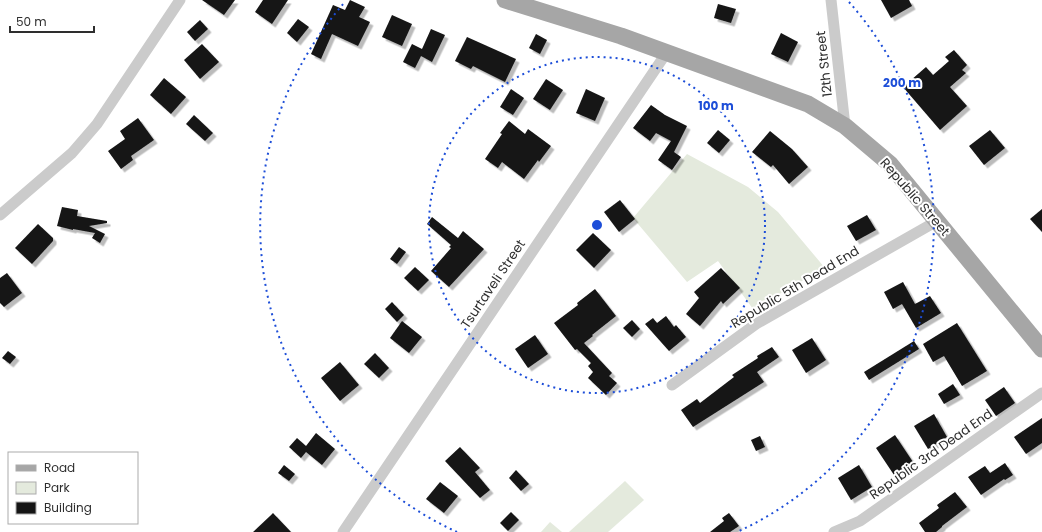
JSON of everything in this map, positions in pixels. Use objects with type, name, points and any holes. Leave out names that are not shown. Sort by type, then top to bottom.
[{"type":"main road","name":"Republic Street","points":[[505,0],[621,36],[808,104],[845,126],[890,164],[1042,349]]},
{"type":"street","points":[[0,215],[72,153],[97,124],[180,0]]},
{"type":"street","name":"12th Street","points":[[831,0],[845,126]]},
{"type":"street","name":"Tsurtaveli Street","points":[[343,532],[666,52]]},
{"type":"street","name":"Republic 5th Dead End","points":[[672,385],[756,324],[937,221]]},
{"type":"street","name":"Republic 3rd Dead End","points":[[834,532],[860,521],[1042,393]]},
{"type":"green space","points":[[687,154],[748,187],[778,212],[825,268],[753,309],[718,261],[687,282],[633,218]]},
{"type":"green space","points":[[625,481],[644,500],[608,532],[569,532]]},
{"type":"green space","points":[[550,522],[562,532],[541,532]]},
{"type":"building","points":[[202,0],[235,0],[224,15]]},
{"type":"building","points":[[263,0],[288,0],[272,24],[255,12]]},
{"type":"building","points":[[350,0],[365,7],[359,17],[370,22],[358,46],[332,34],[321,59],[311,54],[333,5],[345,10]]},
{"type":"building","points":[[881,0],[909,0],[912,6],[891,18]]},
{"type":"building","points":[[718,4],[736,9],[731,23],[714,18]]},
{"type":"building","points":[[392,15],[412,24],[402,46],[382,37]]},
{"type":"building","points":[[298,19],[309,27],[297,42],[287,33]]},
{"type":"building","points":[[200,20],[208,29],[195,41],[187,32]]},
{"type":"building","points":[[431,29],[445,35],[432,62],[421,56],[415,68],[403,62],[412,44],[422,49]]},
{"type":"building","points":[[781,33],[798,42],[788,62],[771,54]]},
{"type":"building","points":[[536,34],[547,40],[540,54],[529,48]]},
{"type":"building","points":[[467,37],[516,59],[505,82],[473,66],[471,69],[455,61]]},
{"type":"building","points":[[202,44],[219,62],[200,79],[184,60]]},
{"type":"building","points":[[954,50],[967,65],[962,70],[966,73],[950,87],[967,106],[940,130],[903,87],[926,67],[933,75],[949,61],[945,57]]},
{"type":"building","points":[[164,78],[186,97],[171,114],[150,95]]},
{"type":"building","points":[[546,79],[563,90],[550,110],[533,99]]},
{"type":"building","points":[[511,89],[524,98],[513,115],[500,107]]},
{"type":"building","points":[[586,89],[605,98],[595,121],[576,113]]},
{"type":"building","points":[[651,105],[665,115],[687,126],[674,152],[681,157],[672,170],[658,160],[671,141],[656,133],[650,141],[633,128]]},
{"type":"building","points":[[194,115],[213,133],[205,141],[186,124]]},
{"type":"building","points":[[138,118],[154,140],[131,156],[133,160],[121,169],[108,151],[125,139],[120,131]]},
{"type":"building","points":[[509,121],[525,134],[528,129],[551,146],[524,179],[502,162],[498,168],[485,159],[502,134],[500,133]]},
{"type":"building","points":[[718,130],[730,140],[719,153],[707,143]]},
{"type":"building","points":[[990,130],[1005,148],[984,165],[969,146]]},
{"type":"building","points":[[770,131],[792,149],[808,167],[789,184],[773,165],[771,167],[752,152]]},
{"type":"building","points":[[620,200],[635,219],[619,232],[604,212]]},
{"type":"building","points":[[62,207],[78,210],[77,216],[107,221],[107,223],[89,226],[105,234],[100,243],[92,238],[95,233],[57,226]]},
{"type":"building","points":[[1042,209],[1042,232],[1030,219]]},
{"type":"building","points":[[867,215],[876,230],[856,241],[847,226]]},
{"type":"building","points":[[432,217],[458,238],[463,231],[484,249],[449,287],[431,271],[451,248],[449,247],[451,245],[427,224]]},
{"type":"building","points":[[38,224],[53,238],[53,241],[32,264],[15,248]]},
{"type":"building","points":[[593,233],[611,250],[594,268],[576,250]]},
{"type":"building","points":[[399,247],[406,252],[397,264],[390,259]]},
{"type":"building","points":[[415,267],[429,280],[418,291],[404,278]]},
{"type":"building","points":[[721,268],[740,288],[723,304],[721,301],[700,326],[686,314],[699,298],[694,292]]},
{"type":"building","points":[[7,273],[22,293],[4,307],[0,303],[0,278]]},
{"type":"building","points":[[903,282],[915,304],[930,296],[941,313],[916,328],[902,304],[893,309],[884,292]]},
{"type":"building","points":[[595,289],[616,316],[584,343],[612,373],[609,376],[617,383],[606,395],[588,378],[593,372],[588,366],[591,363],[577,349],[575,350],[554,323],[578,305],[577,303]]},
{"type":"building","points":[[392,302],[404,315],[397,322],[385,309]]},
{"type":"building","points":[[666,316],[674,327],[676,325],[686,337],[669,351],[645,324],[653,318],[657,323]]},
{"type":"building","points":[[632,320],[640,329],[632,337],[623,328]]},
{"type":"building","points":[[402,321],[422,337],[409,353],[390,338]]},
{"type":"building","points":[[957,323],[987,371],[962,386],[944,356],[933,362],[923,344]]},
{"type":"building","points":[[535,335],[548,354],[528,368],[515,349]]},
{"type":"building","points":[[812,338],[826,360],[806,373],[792,350]]},
{"type":"building","points":[[914,341],[919,349],[869,380],[864,372]]},
{"type":"building","points":[[772,347],[779,357],[757,372],[764,382],[693,427],[681,410],[697,399],[700,403],[734,377],[732,375],[758,358],[757,356]]},
{"type":"building","points":[[8,351],[16,357],[10,364],[2,358]]},
{"type":"building","points":[[375,353],[389,368],[379,378],[364,364]]},
{"type":"building","points":[[340,362],[359,385],[340,401],[321,378]]},
{"type":"building","points":[[953,384],[960,395],[944,404],[938,394]]},
{"type":"building","points":[[1004,387],[1015,403],[996,416],[985,400]]},
{"type":"building","points":[[934,414],[947,437],[928,449],[914,426]]},
{"type":"building","points":[[1042,418],[1042,443],[1026,454],[1014,437]]},
{"type":"building","points":[[316,433],[335,449],[322,465],[306,452],[301,458],[289,447],[297,438],[306,446]]},
{"type":"building","points":[[895,435],[913,462],[894,475],[876,448]]},
{"type":"building","points":[[760,436],[765,447],[756,451],[751,440]]},
{"type":"building","points":[[460,447],[480,468],[475,472],[490,490],[480,498],[445,461]]},
{"type":"building","points":[[1005,463],[1013,475],[1005,480],[1004,479],[981,495],[968,477],[985,466],[990,473]]},
{"type":"building","points":[[284,465],[295,474],[289,481],[278,473]]},
{"type":"building","points":[[859,465],[872,487],[851,500],[838,478]]},
{"type":"building","points":[[516,470],[529,484],[521,491],[509,478]]},
{"type":"building","points":[[440,482],[458,496],[444,513],[426,499]]},
{"type":"building","points":[[955,492],[967,507],[936,532],[925,532],[919,523],[939,508],[937,505]]},
{"type":"building","points":[[511,512],[519,520],[508,531],[500,523]]},
{"type":"building","points":[[273,513],[291,532],[253,532],[270,516]]},
{"type":"building","points":[[729,513],[739,526],[730,532],[710,532],[724,521],[722,518]]}]
